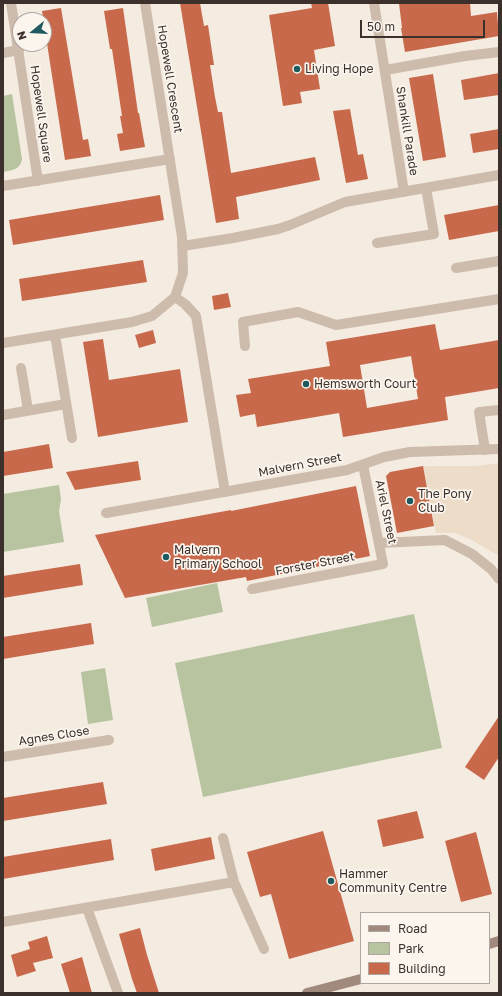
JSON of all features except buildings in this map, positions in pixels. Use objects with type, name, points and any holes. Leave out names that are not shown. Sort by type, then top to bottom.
[{"type":"main road","points":[[307,993],[360,978]]},
{"type":"street","name":"Hopewell Crescent","points":[[145,3],[183,246],[183,273],[175,297]]},
{"type":"street","name":"Shankill Parade","points":[[374,3],[404,192],[499,175]]},
{"type":"street","name":"Hopewell Square","points":[[19,52],[38,181]]},
{"type":"street","points":[[385,70],[465,56],[499,52]]},
{"type":"street","points":[[3,186],[170,159]]},
{"type":"street","points":[[377,243],[434,234],[426,188]]},
{"type":"street","points":[[183,246],[278,229],[345,202],[404,192]]},
{"type":"street","points":[[456,268],[499,261]]},
{"type":"street","points":[[3,343],[132,322],[152,316],[175,297],[185,304],[196,316],[225,492]]},
{"type":"street","points":[[245,346],[243,322],[298,312],[336,325],[499,299]]},
{"type":"street","points":[[56,335],[72,438]]},
{"type":"street","points":[[22,368],[28,410]]},
{"type":"street","points":[[3,415],[66,404]]},
{"type":"street","points":[[485,450],[479,412],[499,410]]},
{"type":"street","name":"Malvern Street","points":[[106,513],[347,470],[384,457],[410,452],[499,449]]},
{"type":"street","name":"Ariel Street","points":[[363,465],[383,564]]},
{"type":"street","points":[[379,543],[446,540],[472,554],[491,569],[499,579]]},
{"type":"street","name":"Forster Street","points":[[252,589],[383,564]]},
{"type":"street","name":"Agnes Close","points":[[3,757],[109,740]]},
{"type":"street","points":[[223,838],[234,882],[264,949]]},
{"type":"street","points":[[3,922],[234,882]]},
{"type":"street","points":[[87,908],[118,993]]},
{"type":"green space","points":[[12,94],[22,159],[21,163],[17,167],[3,172],[3,96]]},
{"type":"green space","points":[[59,485],[61,499],[59,511],[64,542],[3,552],[3,494]]},
{"type":"green space","points":[[217,583],[223,612],[152,627],[146,598]]},
{"type":"green space","points":[[414,614],[442,748],[203,797],[175,663]]},
{"type":"green space","points":[[105,668],[113,720],[88,724],[81,672]]},
{"type":"shaded area","points":[[499,463],[499,556],[470,539],[455,533],[436,533],[423,466],[477,466]]},
{"type":"place","name":"Living Hope","points":[[297,69]]},
{"type":"place","name":"Hemsworth Court","points":[[306,384]]},
{"type":"place","name":"The Pony Club","points":[[410,501]]},
{"type":"place","name":"Malvern Primary School","points":[[166,557]]},
{"type":"place","name":"Hammer Community Centre","points":[[331,881]]}]
